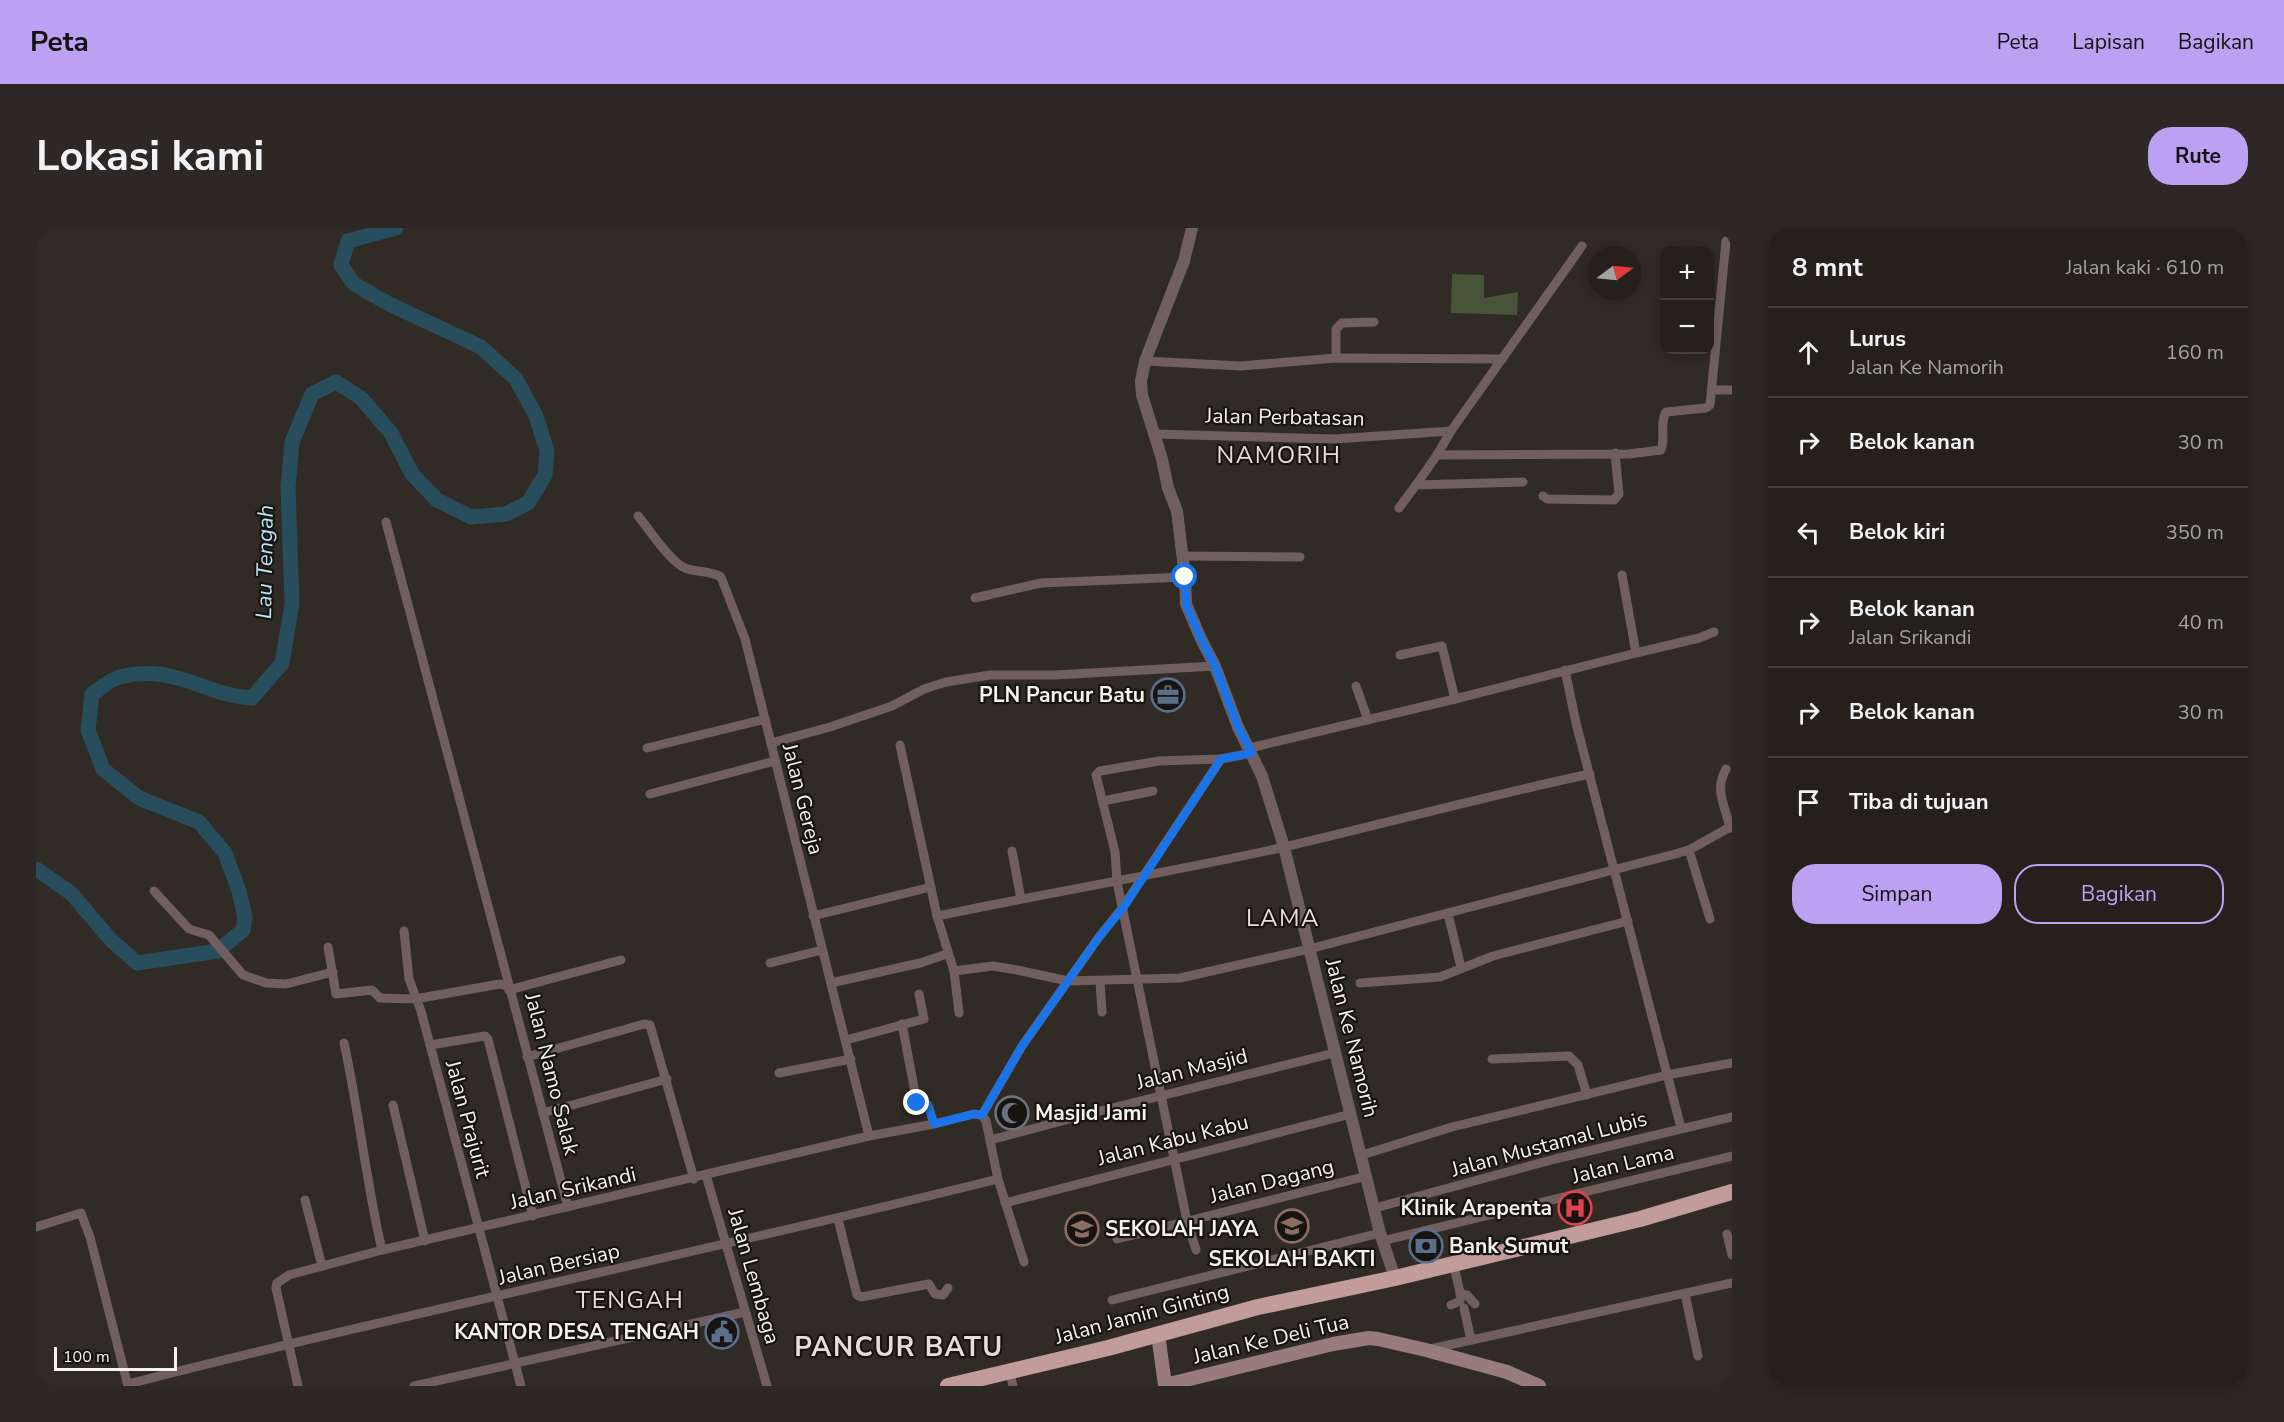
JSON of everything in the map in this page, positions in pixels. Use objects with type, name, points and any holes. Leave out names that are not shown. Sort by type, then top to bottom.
[{"type":"highway","name":"Jalan Jamin Ginting","points":[[948,1386],[1012,1379],[1158,1334],[1258,1307],[1395,1278],[1453,1262],[1640,1219],[1732,1192]]},
{"type":"main road","name":"Jalan Ke Deli Tua","points":[[1158,1334],[1166,1385],[1333,1344],[1369,1338],[1426,1350],[1507,1372],[1539,1386]]},
{"type":"street","name":"Jalan Ke Namorih","points":[[1192,228],[1184,261],[1145,361],[1141,381],[1142,395],[1168,488],[1177,511],[1186,604],[1215,666],[1238,727],[1262,776],[1284,847],[1334,1053],[1376,1208],[1381,1237],[1395,1278]]},
{"type":"street","points":[[1437,455],[1616,453],[1661,450],[1663,447],[1661,422],[1664,414],[1669,410],[1709,407],[1726,242]]},
{"type":"street","points":[[1398,508],[1582,246]]},
{"type":"street","points":[[1336,358],[1338,325],[1374,322]]},
{"type":"street","points":[[1145,361],[1241,366],[1336,358],[1502,359]]},
{"type":"street","points":[[1712,390],[1732,390]]},
{"type":"street","name":"Jalan Perbatasan","points":[[1154,434],[1324,439],[1451,431]]},
{"type":"street","points":[[1543,496],[1547,499],[1614,500],[1619,494],[1616,453]]},
{"type":"street","points":[[1416,485],[1523,482]]},
{"type":"street","name":"Jalan Gereja","points":[[638,516],[682,567],[715,573],[721,577],[745,639],[869,1136]]},
{"type":"street","points":[[386,522],[509,990]]},
{"type":"street","points":[[1183,556],[1300,557]]},
{"type":"street","points":[[1622,575],[1635,653]]},
{"type":"street","points":[[975,598],[1041,583],[1185,577]]},
{"type":"street","points":[[1196,1250],[1187,1221],[1176,1158],[1117,882],[1114,852],[1096,777],[1100,771],[1159,761],[1221,759],[1565,670],[1699,638],[1714,632]]},
{"type":"street","points":[[1400,655],[1442,646],[1455,699]]},
{"type":"street","points":[[771,743],[830,727],[892,706],[924,689],[946,682],[990,675],[1055,675],[1215,666]]},
{"type":"street","points":[[1565,670],[1681,1128]]},
{"type":"street","points":[[1356,686],[1368,720]]},
{"type":"street","points":[[647,748],[765,719]]},
{"type":"street","points":[[900,745],[947,954],[954,971],[960,1013]]},
{"type":"street","points":[[1024,1262],[998,1179],[986,1121],[982,1115],[1022,1046],[1099,937],[1124,907],[1221,759]]},
{"type":"street","points":[[650,794],[775,762]]},
{"type":"street","points":[[954,971],[993,966],[1068,981],[1100,982],[1180,978],[1448,914],[1689,850],[1731,827],[1720,791],[1720,780],[1726,769]]},
{"type":"street","points":[[938,916],[1143,877],[1284,847],[1502,792],[1590,774]]},
{"type":"street","points":[[1103,801],[1153,791]]},
{"type":"street","points":[[1689,850],[1710,919]]},
{"type":"street","points":[[1012,851],[1021,899]]},
{"type":"street","points":[[813,916],[931,887]]},
{"type":"street","points":[[154,891],[189,929],[209,935],[243,975],[266,983],[286,984],[333,972]]},
{"type":"street","points":[[1448,914],[1461,967]]},
{"type":"street","points":[[1360,983],[1435,978],[1493,956],[1628,921]]},
{"type":"street","name":"Jalan Prajurit","points":[[404,931],[409,979],[421,1011],[520,1386]]},
{"type":"street","points":[[328,948],[336,994],[372,990],[379,998],[415,999],[500,984],[506,985],[509,990]]},
{"type":"street","points":[[770,963],[822,950]]},
{"type":"street","points":[[831,983],[920,963],[947,954]]},
{"type":"street","name":"Jalan Namo Salak","points":[[568,1207],[509,990],[621,960]]},
{"type":"street","points":[[1100,982],[1102,1012]]},
{"type":"street","points":[[846,1040],[924,1019],[919,994]]},
{"type":"street","points":[[527,1057],[644,1024],[650,1025],[694,1179]]},
{"type":"street","points":[[902,1024],[917,1103],[928,1105],[934,1124]]},
{"type":"street","points":[[430,1045],[468,1037],[485,1036],[488,1039],[533,1216]]},
{"type":"street","points":[[344,1043],[356,1098],[367,1174],[382,1250]]},
{"type":"street","name":"Jalan Masjid","points":[[990,1140],[1334,1053]]},
{"type":"street","points":[[1492,1059],[1569,1056],[1578,1065],[1587,1095]]},
{"type":"street","points":[[779,1073],[851,1059]]},
{"type":"street","points":[[1362,1155],[1452,1127],[1667,1074],[1732,1063]]},
{"type":"street","points":[[543,1113],[667,1079]]},
{"type":"street","points":[[393,1105],[425,1241]]},
{"type":"street","name":"Jalan Srikandi","points":[[298,1386],[276,1288],[277,1283],[289,1275],[382,1250],[694,1179],[869,1136],[974,1114],[982,1115]]},
{"type":"street","name":"Jalan Kabu Kabu","points":[[1005,1203],[1351,1114]]},
{"type":"street","name":"Jalan Mustamal Lubis","points":[[1376,1208],[1556,1164],[1681,1128],[1732,1117]]},
{"type":"street","name":"Jalan Lama","points":[[1112,1300],[1732,1156]]},
{"type":"street","name":"Jalan Lembaga","points":[[706,1175],[767,1386]]},
{"type":"street","name":"Jalan Dagang","points":[[1117,1239],[1367,1176]]},
{"type":"street","name":"Jalan Bersiap","points":[[128,1385],[289,1343],[838,1219],[998,1179]]},
{"type":"street","points":[[305,1200],[322,1266]]},
{"type":"street","points":[[36,1227],[81,1214],[90,1237],[128,1385]]},
{"type":"street","points":[[838,1219],[857,1295],[861,1297],[929,1284],[934,1294],[943,1295],[948,1288]]},
{"type":"street","points":[[1727,1234],[1732,1255]]},
{"type":"street","points":[[1451,1305],[1460,1301],[1453,1262]]},
{"type":"street","points":[[1426,1350],[1732,1283]]},
{"type":"street","points":[[1460,1294],[1467,1295],[1475,1305]]},
{"type":"street","points":[[1685,1294],[1698,1356]]},
{"type":"street","points":[[1464,1308],[1472,1341]]},
{"type":"street","points":[[414,1386],[745,1312]]},
{"type":"green space","points":[[1452,274],[1484,275],[1484,298],[1518,292],[1517,315],[1451,313]]},
{"type":"waterway","name":"Lau Tengah","points":[[36,869],[71,893],[110,939],[137,963],[218,951],[243,930],[245,917],[239,891],[225,853],[199,822],[139,798],[103,769],[88,730],[92,694],[116,678],[157,674],[235,696],[252,698],[282,663],[292,604],[288,487],[292,442],[312,394],[336,382],[361,398],[391,433],[412,474],[437,500],[471,517],[506,514],[528,503],[545,475],[547,451],[536,416],[516,379],[481,347],[389,304],[354,284],[341,265],[348,241],[396,228]]},
{"type":"place","name":"PLN Pancur Batu","points":[[1168,695]]},
{"type":"place","name":"Masjid Jami","points":[[1012,1113]]},
{"type":"place","name":"Klinik Arapenta","points":[[1575,1208]]},
{"type":"place","name":"SEKOLAH BAKTI","points":[[1292,1226]]},
{"type":"place","name":"SEKOLAH JAYA","points":[[1082,1229]]},
{"type":"place","name":"Bank Sumut","points":[[1426,1246]]},
{"type":"place","name":"KANTOR DESA TENGAH","points":[[722,1332]]},
{"type":"district","name":"NAMORIH","points":[[1279,455]]},
{"type":"district","name":"LAMA","points":[[1283,918]]},
{"type":"district","name":"TENGAH","points":[[630,1300]]},
{"type":"district","name":"PANCUR BATU","points":[[899,1347]]},
{"type":"route","points":[[917,1103],[928,1105],[934,1124],[974,1114],[982,1115],[1022,1046],[1099,937],[1124,907],[1221,759],[1252,753],[1238,727],[1215,666],[1186,604],[1185,577]]}]
